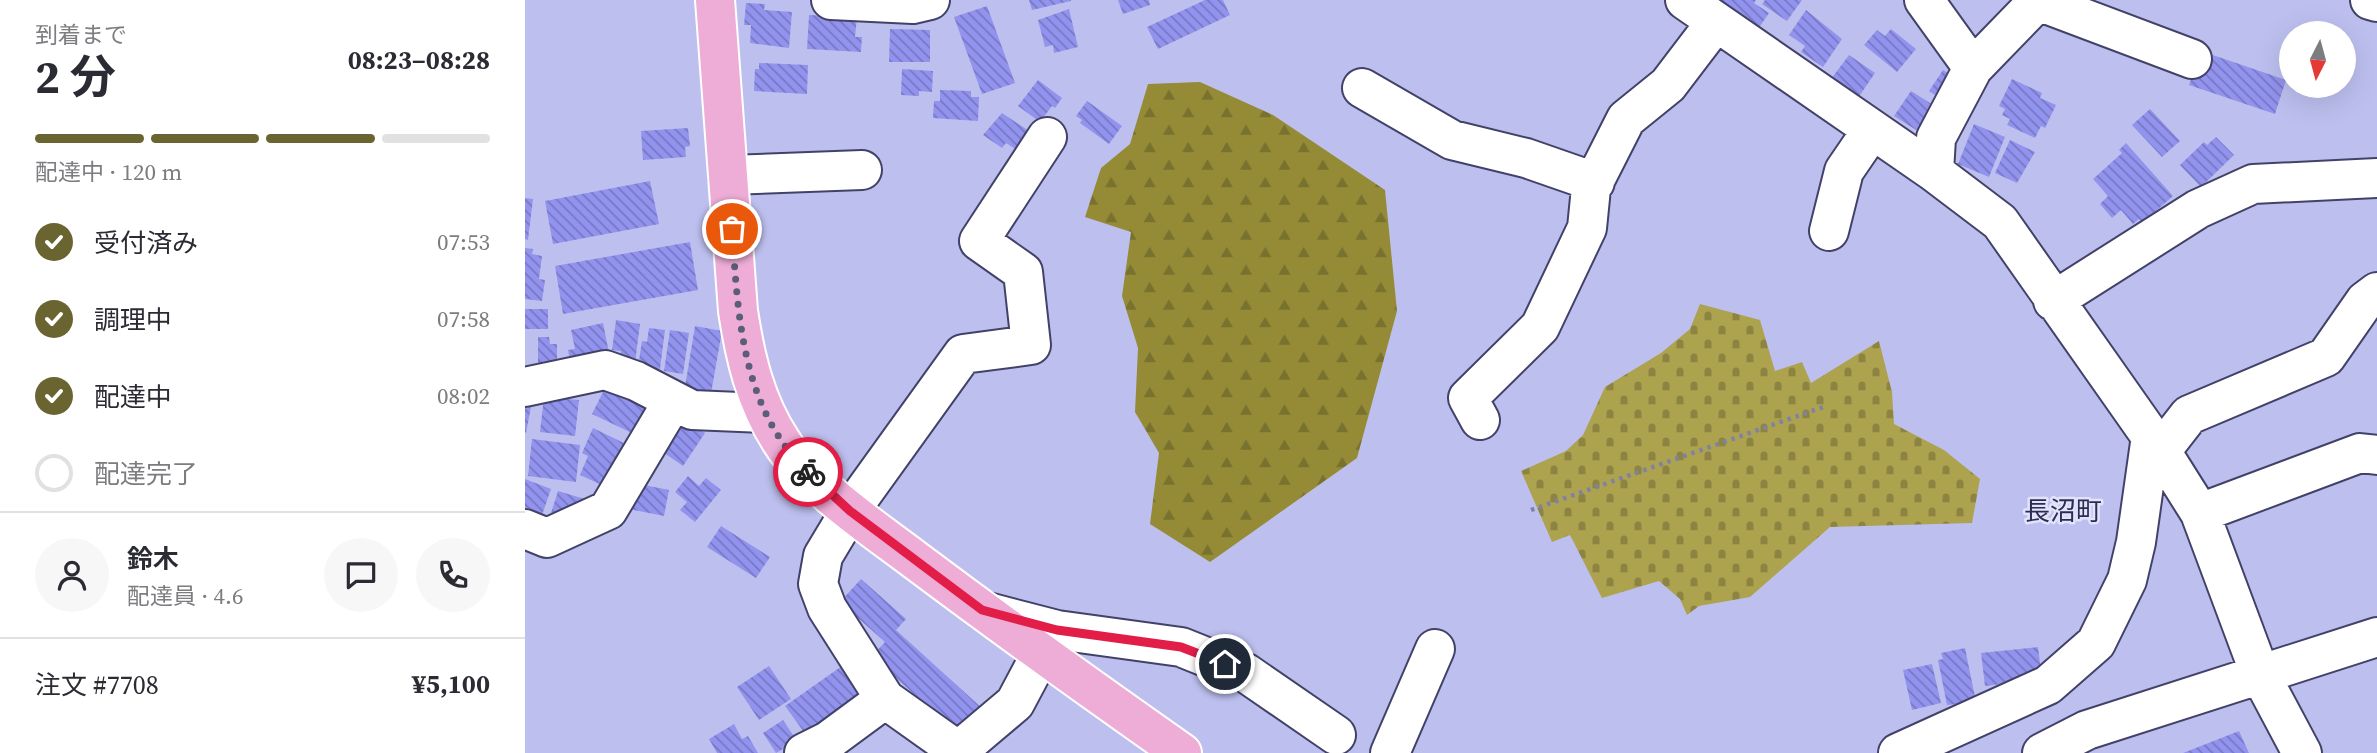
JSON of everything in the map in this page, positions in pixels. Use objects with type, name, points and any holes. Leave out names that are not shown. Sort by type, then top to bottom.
[{"type":"main road","points":[[715,0],[738,311],[745,357],[764,413],[782,444],[850,511],[1041,654],[1182,753]]},
{"type":"street","points":[[831,0],[913,4],[930,0]]},
{"type":"street","points":[[1924,0],[1973,68]]},
{"type":"street","points":[[2370,0],[2377,2]]},
{"type":"street","points":[[1934,172],[1936,138],[1973,68],[2039,1],[2192,59]]},
{"type":"street","points":[[1480,420],[1468,398],[1540,327],[1587,228],[1595,182],[1626,119],[1668,85],[1697,7],[1934,172],[2000,222],[2156,444],[2200,513],[2260,674],[2302,753]]},
{"type":"street","points":[[1362,88],[1452,139],[1526,158],[1595,182]]},
{"type":"street","points":[[1829,231],[1844,171],[1872,130]]},
{"type":"street","points":[[1041,654],[1015,703],[959,752],[885,699],[827,608],[818,584],[823,556],[850,511],[963,354],[1031,345],[1023,272],[979,241],[1047,137]]},
{"type":"street","points":[[728,175],[862,170]]},
{"type":"street","points":[[2053,301],[2198,209],[2253,184],[2377,178]]},
{"type":"street","points":[[1898,753],[2048,685],[2096,643],[2127,580],[2156,444],[2189,415],[2326,357],[2365,300],[2377,292]]},
{"type":"street","points":[[525,387],[605,370],[636,381],[692,410],[764,413]]},
{"type":"street","points":[[525,529],[547,538],[608,510],[673,401]]},
{"type":"street","points":[[2200,513],[2360,453],[2377,455]]},
{"type":"street","points":[[982,610],[1057,630],[1181,647],[1246,673],[1330,744],[1372,753]]},
{"type":"street","points":[[2042,753],[2087,730],[2377,638]]},
{"type":"street","points":[[1390,753],[1435,649]]},
{"type":"street","points":[[804,753],[828,741],[885,699]]},
{"type":"path","points":[[1531,510],[1826,407]]},
{"type":"green space","points":[[1200,82],[1273,115],[1385,190],[1397,311],[1357,458],[1210,562],[1150,524],[1159,453],[1135,412],[1138,348],[1122,296],[1131,232],[1085,217],[1101,168],[1130,144],[1148,84]]},
{"type":"green space","points":[[1700,304],[1760,320],[1775,371],[1802,362],[1811,383],[1879,341],[1892,392],[1894,424],[1944,450],[1980,479],[1972,523],[1830,527],[1750,597],[1699,606],[1687,615],[1680,599],[1659,581],[1602,598],[1570,535],[1552,542],[1521,471],[1566,451],[1583,435],[1605,387],[1661,353],[1690,329]]},
{"type":"building","points":[[1029,0],[1071,0],[1071,1],[1032,10]]},
{"type":"building","points":[[1118,0],[1149,0],[1150,5],[1123,14]]},
{"type":"building","points":[[1205,0],[1223,0],[1230,15],[1158,49],[1147,27]]},
{"type":"building","points":[[1715,0],[1756,0],[1754,3],[1769,13],[1756,32]]},
{"type":"building","points":[[1765,0],[1802,0],[1787,21],[1762,4]]},
{"type":"building","points":[[746,3],[765,4],[764,10],[792,12],[789,48],[750,43],[751,25],[744,25]]},
{"type":"building","points":[[987,6],[1015,83],[982,94],[954,17]]},
{"type":"building","points":[[1069,9],[1078,47],[1054,53],[1053,45],[1045,47],[1038,20]]},
{"type":"building","points":[[1806,10],[1842,39],[1823,67],[1801,52],[1805,46],[1789,35]]},
{"type":"building","points":[[809,15],[857,17],[855,37],[862,37],[861,52],[807,49]]},
{"type":"building","points":[[890,29],[930,30],[930,62],[889,62]]},
{"type":"building","points":[[1891,29],[1916,49],[1897,72],[1864,45],[1877,30],[1885,36]]},
{"type":"building","points":[[2201,51],[2279,78],[2280,98],[2275,114],[2189,85]]},
{"type":"building","points":[[1849,55],[1875,73],[1858,98],[1831,79]]},
{"type":"building","points":[[759,63],[808,65],[807,94],[754,91],[755,69],[759,69]]},
{"type":"building","points":[[902,69],[933,71],[932,92],[919,91],[919,96],[901,95]]},
{"type":"building","points":[[1943,70],[1958,79],[1944,101],[1929,91]]},
{"type":"building","points":[[2012,79],[2042,93],[2040,98],[2056,105],[2045,128],[2041,126],[2035,138],[2007,125],[2010,119],[2002,115],[2005,109],[1999,106]]},
{"type":"building","points":[[1038,80],[1062,98],[1040,122],[1018,106]]},
{"type":"building","points":[[940,90],[971,91],[971,97],[979,97],[978,121],[933,118],[934,101],[940,101]]},
{"type":"building","points":[[1911,91],[1938,108],[1921,133],[1894,116]]},
{"type":"building","points":[[1087,101],[1122,126],[1109,144],[1080,123],[1082,120],[1076,116]]},
{"type":"building","points":[[2150,109],[2180,141],[2162,157],[2132,125]]},
{"type":"building","points":[[1002,113],[1029,131],[1017,150],[1006,143],[1002,148],[983,135]]},
{"type":"building","points":[[1974,124],[2005,137],[1989,177],[1958,164]]},
{"type":"building","points":[[688,128],[690,146],[685,147],[686,157],[643,160],[641,131]]},
{"type":"building","points":[[2216,137],[2234,155],[2201,187],[2180,165],[2204,142],[2207,145]]},
{"type":"building","points":[[2010,140],[2035,152],[2017,183],[1995,173]]},
{"type":"building","points":[[2126,143],[2173,196],[2142,223],[2139,219],[2133,224],[2121,210],[2112,218],[2100,204],[2108,196],[2093,179],[2122,153],[2119,150]]},
{"type":"building","points":[[650,181],[659,224],[553,244],[545,201]]},
{"type":"building","points":[[525,198],[533,199],[528,240],[525,239]]},
{"type":"building","points":[[690,242],[698,290],[563,314],[555,266]]},
{"type":"building","points":[[525,248],[533,249],[532,254],[542,256],[539,279],[545,280],[542,301],[525,299]]},
{"type":"building","points":[[525,309],[548,309],[548,329],[525,329]]},
{"type":"building","points":[[616,320],[640,324],[635,363],[619,361],[621,351],[612,350]]},
{"type":"building","points":[[603,323],[610,358],[571,366],[568,350],[575,349],[571,330]]},
{"type":"building","points":[[695,326],[722,331],[710,399],[685,387]]},
{"type":"building","points":[[649,328],[665,330],[660,369],[638,367],[642,341],[647,342]]},
{"type":"building","points":[[670,330],[689,333],[683,374],[664,371]]},
{"type":"building","points":[[538,337],[549,337],[550,344],[557,344],[557,365],[538,364]]},
{"type":"building","points":[[606,386],[652,401],[636,435],[592,414]]},
{"type":"building","points":[[544,397],[579,400],[575,436],[540,432]]},
{"type":"building","points":[[525,406],[531,407],[526,433],[525,432]]},
{"type":"building","points":[[677,417],[705,433],[683,466],[657,448]]},
{"type":"building","points":[[593,428],[624,443],[604,486],[580,475],[588,456],[582,453]]},
{"type":"building","points":[[532,439],[580,445],[576,482],[528,476]]},
{"type":"building","points":[[688,476],[699,486],[706,478],[721,490],[695,522],[680,510],[687,502],[675,492]]},
{"type":"building","points":[[525,479],[551,489],[540,521],[525,515]]},
{"type":"building","points":[[629,482],[669,490],[664,516],[624,508]]},
{"type":"building","points":[[558,491],[588,500],[571,519],[551,513]]},
{"type":"building","points":[[721,526],[770,557],[756,578],[707,547]]},
{"type":"building","points":[[861,579],[906,619],[896,630],[983,709],[960,736],[872,656],[885,642],[840,602]]},
{"type":"building","points":[[2038,647],[2041,671],[2028,673],[2029,681],[1985,686],[1981,653]]},
{"type":"building","points":[[1965,648],[1976,702],[1947,705],[1938,660],[1943,659],[1941,653]]},
{"type":"building","points":[[849,661],[876,698],[809,739],[785,706]]},
{"type":"building","points":[[1932,664],[1941,703],[1912,710],[1903,670]]},
{"type":"building","points":[[769,666],[791,699],[759,720],[737,687]]},
{"type":"building","points":[[783,720],[797,741],[776,753],[763,733]]},
{"type":"building","points":[[734,724],[742,739],[748,736],[758,753],[717,753],[709,739]]},
{"type":"building","points":[[2239,731],[2249,753],[2183,753]]},
{"type":"way so far","points":[[732,229],[738,311],[745,357],[764,413],[782,444],[808,472]]},
{"type":"district","name":"長沼町","points":[[2063,511]]},
{"type":"route","points":[[808,472],[850,511],[982,610],[1057,630],[1181,647],[1225,664]]}]
